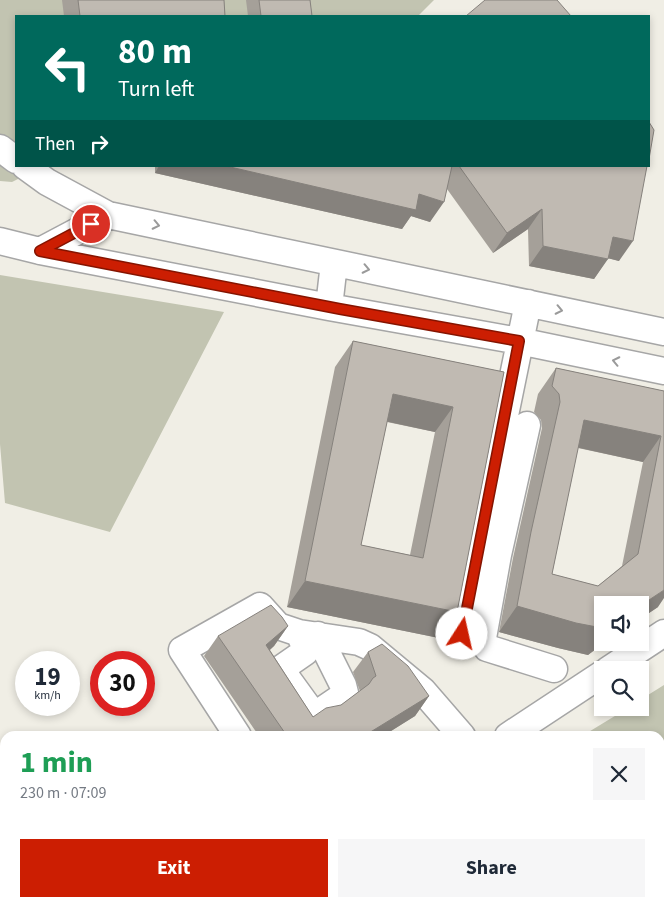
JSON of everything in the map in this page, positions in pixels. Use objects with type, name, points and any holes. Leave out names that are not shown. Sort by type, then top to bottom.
[{"type":"street","points":[[0,148],[15,159]]},
{"type":"street","points":[[26,167],[47,182],[108,215],[664,332]]},
{"type":"street","points":[[40,251],[108,215]]},
{"type":"street","points":[[0,241],[40,251],[329,307],[519,341],[664,371]]},
{"type":"street","points":[[329,307],[334,263]]},
{"type":"street","points":[[528,303],[519,341],[488,553],[483,638],[487,648],[554,669]]},
{"type":"street","points":[[462,634],[527,425]]},
{"type":"street","points":[[235,731],[182,650],[260,606],[278,626],[308,634],[359,642],[379,653],[423,690],[458,731]]},
{"type":"street","points":[[622,661],[664,633]]},
{"type":"street","points":[[517,731],[594,679]]},
{"type":"shaded area","points":[[0,0],[434,0],[419,15],[15,15],[15,167],[42,167],[12,182],[0,181]]},
{"type":"shaded area","points":[[0,275],[224,312],[110,532],[5,503],[0,444]]},
{"type":"shaded area","points":[[664,685],[664,731],[590,731],[615,716],[649,716],[649,694]]},
{"type":"building","points":[[78,0],[224,0],[225,15],[80,15]]},
{"type":"building","points":[[259,0],[310,0],[312,15],[261,15]]},
{"type":"building","points":[[485,0],[557,0],[570,15],[467,15]]},
{"type":"building","points":[[650,124],[654,130],[650,153]]},
{"type":"building","points":[[230,167],[452,167],[444,202],[419,194],[416,210]]},
{"type":"building","points":[[460,167],[647,167],[633,241],[613,237],[608,259],[543,246],[542,209],[507,233]]},
{"type":"building","points":[[353,341],[504,372],[457,612],[305,581]],"holes":[[[393,394],[453,407],[423,558],[361,545]]]},
{"type":"building","points":[[556,368],[664,391],[664,590],[649,600],[649,596],[594,596],[594,626],[517,606],[531,532],[560,402],[559,394],[552,386]],"holes":[[[584,420],[661,436],[638,554],[598,586],[552,574]]]},
{"type":"building","points":[[271,605],[288,626],[266,645],[313,717],[326,708],[341,705],[369,684],[376,676],[368,652],[382,644],[408,666],[429,696],[372,731],[284,731],[218,636]]},
{"type":"route","points":[[91,224],[40,251],[340,309],[519,341],[462,634]]}]
